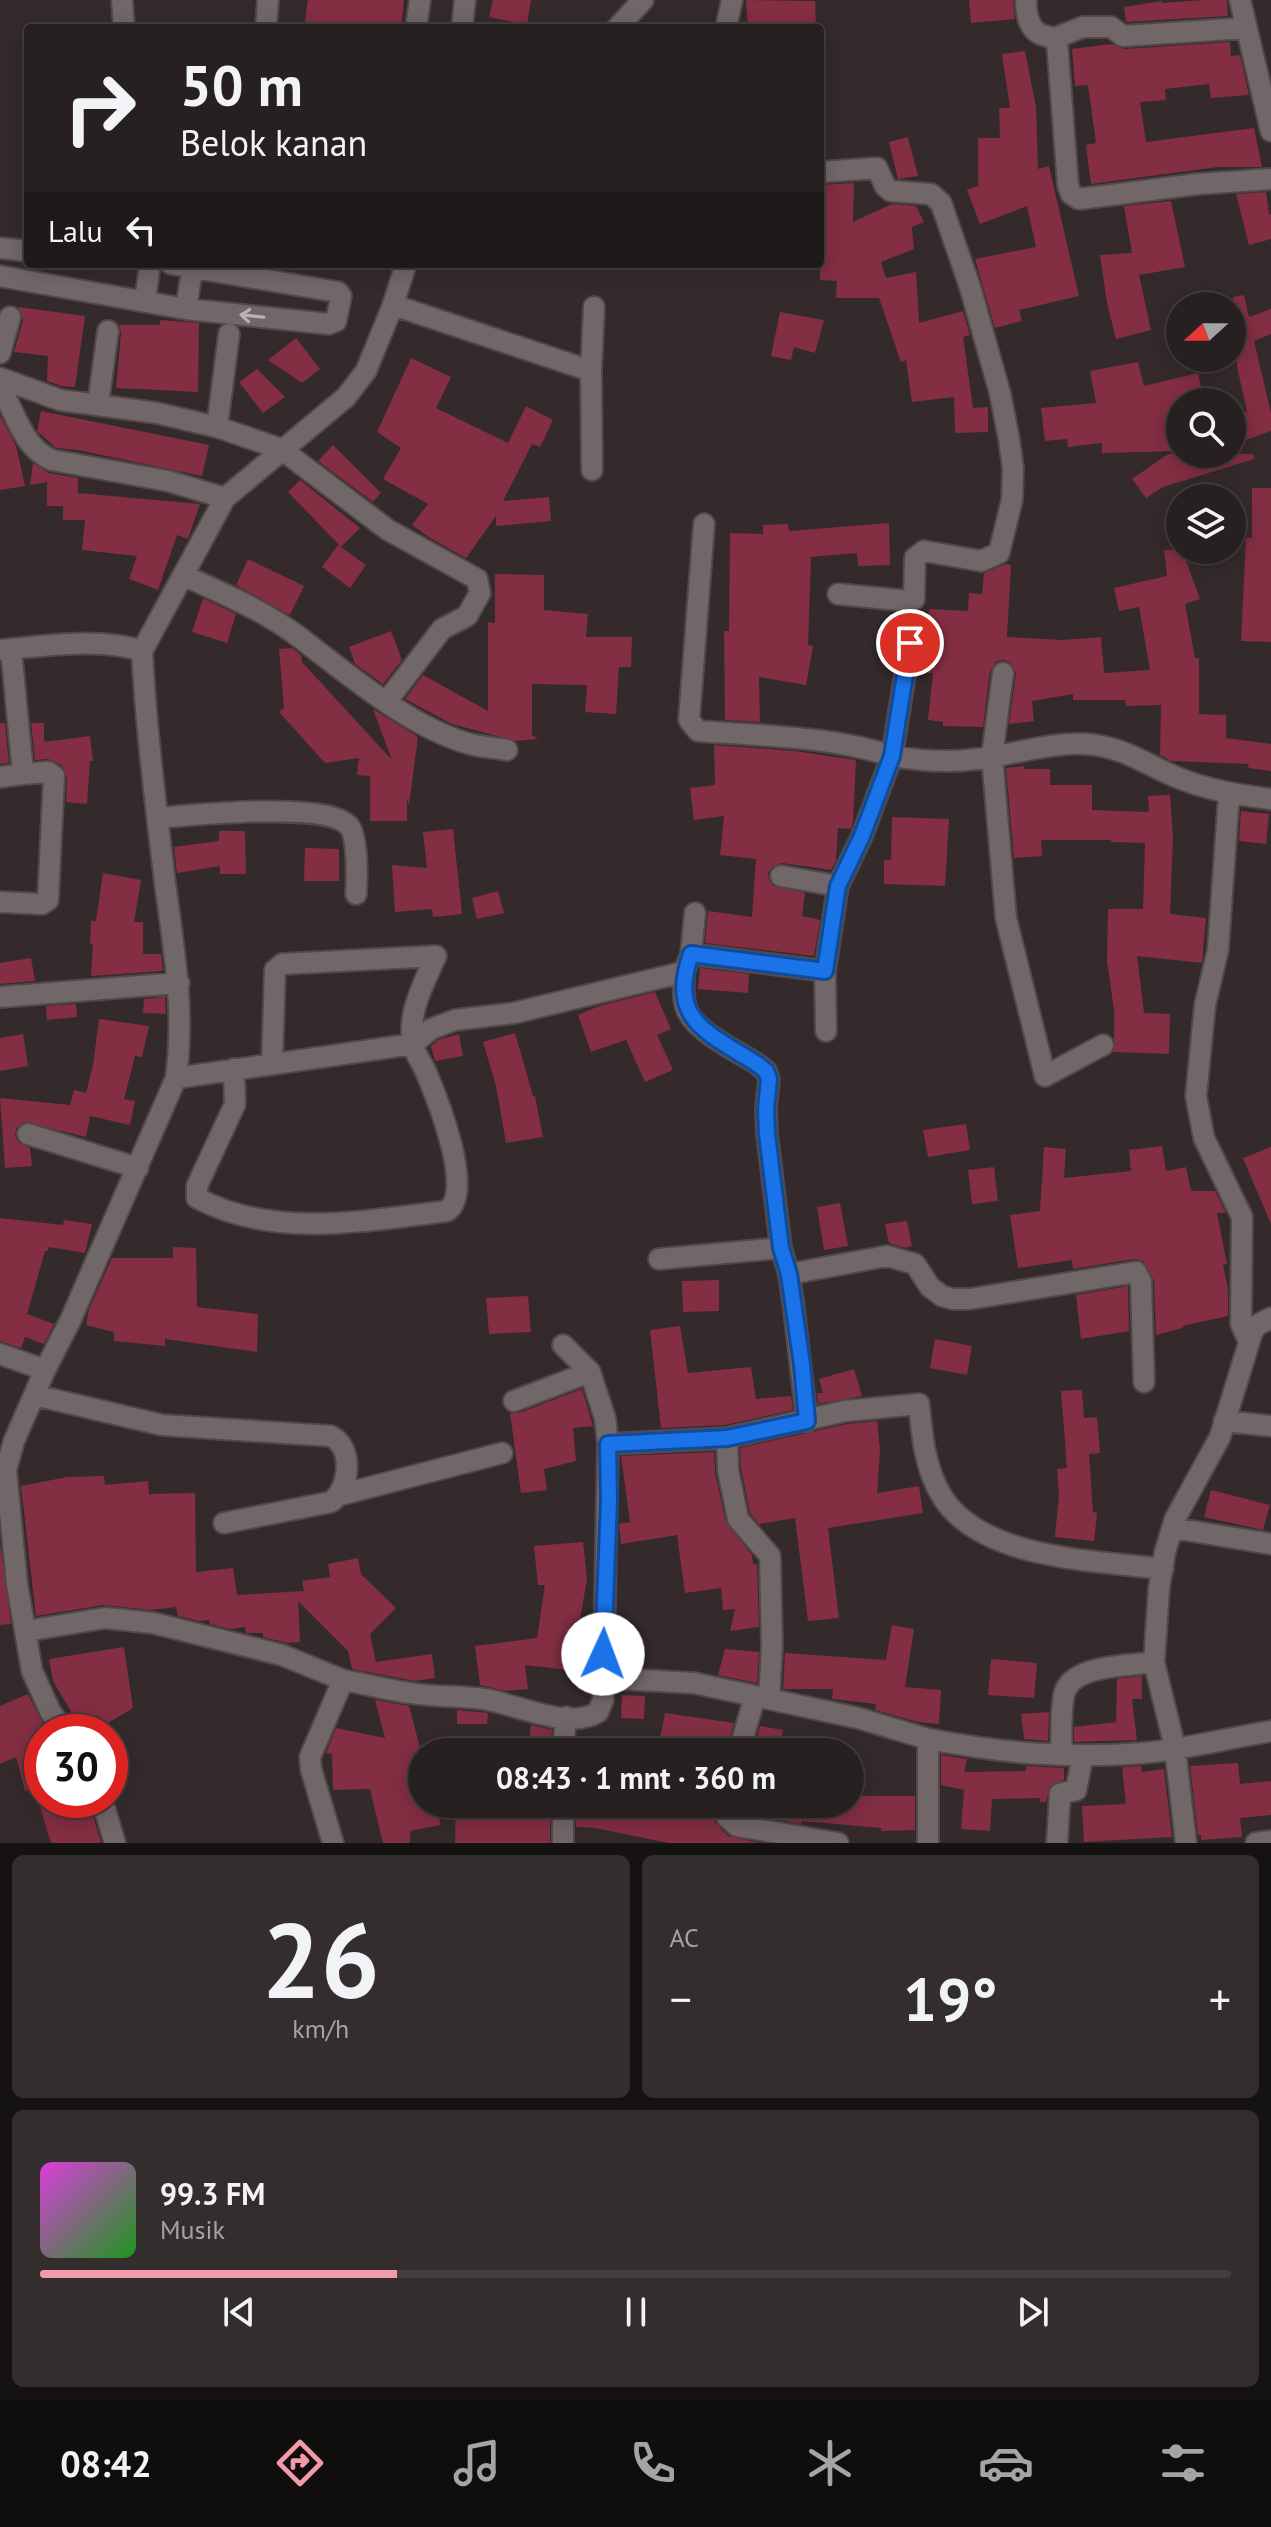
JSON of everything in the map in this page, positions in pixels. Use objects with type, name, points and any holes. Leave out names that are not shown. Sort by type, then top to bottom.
[{"type":"street","points":[[122,0],[124,24]]},
{"type":"street","points":[[266,24],[268,0]]},
{"type":"street","points":[[417,24],[420,0]]},
{"type":"street","points":[[462,24],[465,0]]},
{"type":"street","points":[[621,24],[643,0]]},
{"type":"street","points":[[727,24],[732,0]]},
{"type":"street","points":[[1026,0],[1033,27],[1038,33],[1055,38],[1083,27],[1111,27],[1123,36],[1246,28]]},
{"type":"street","points":[[1240,0],[1266,92],[1271,131]]},
{"type":"street","points":[[1055,38],[1071,194],[1079,199],[1198,184],[1271,179]]},
{"type":"street","points":[[824,172],[877,168],[885,186],[891,191],[931,194],[941,203],[970,287],[1000,393],[1013,468],[1012,500],[999,553],[981,561],[924,551],[915,558],[916,592],[914,599],[909,601],[838,594]]},
{"type":"street","points":[[0,248],[24,251]]},
{"type":"street","points":[[145,301],[149,268]]},
{"type":"street","points":[[186,309],[193,268]]},
{"type":"street","points":[[0,276],[186,309],[329,324],[336,321],[341,296],[338,292],[209,268]]},
{"type":"street","points":[[52,1714],[32,1671],[17,1584],[6,1470],[14,1441],[176,1078],[180,1043],[179,983],[157,818],[142,651],[225,498],[346,397],[366,371],[405,268]]},
{"type":"street","points":[[393,305],[591,371]]},
{"type":"street","points":[[592,470],[594,307]]},
{"type":"street","points":[[0,353],[10,317]]},
{"type":"street","points":[[98,404],[108,331]]},
{"type":"street","points":[[217,427],[229,334]]},
{"type":"street","points":[[0,378],[60,400],[157,413],[217,427],[281,449],[388,530],[477,579],[481,586],[480,593],[471,611],[442,629],[387,701]]},
{"type":"street","points":[[0,387],[23,433],[41,455],[67,463],[168,481],[225,498]]},
{"type":"street","points":[[704,524],[689,706],[689,720],[698,731],[836,742],[862,746],[892,756],[952,762],[1055,745],[1111,747],[1133,754],[1178,778],[1229,794],[1271,799]]},
{"type":"street","points":[[185,576],[243,603],[287,629],[370,692],[453,738],[507,750]]},
{"type":"street","points":[[826,1031],[825,971],[838,886],[862,836],[892,756],[910,643]]},
{"type":"street","points":[[23,774],[5,649],[100,644],[128,646],[142,651]]},
{"type":"street","points":[[1003,673],[992,756],[1006,918],[1045,1076],[1103,1045]]},
{"type":"street","points":[[0,777],[48,772],[54,776],[48,900],[42,904],[0,902]]},
{"type":"street","points":[[1229,794],[1218,950],[1205,1005],[1196,1096],[1204,1138],[1226,1178],[1242,1217],[1241,1324],[1249,1342]]},
{"type":"street","points":[[157,818],[288,811],[343,821],[351,828],[353,838],[356,894]]},
{"type":"street","points":[[781,876],[838,886]]},
{"type":"street","points":[[695,913],[684,999],[692,1019],[766,1071],[769,1079],[767,1134],[781,1248],[789,1274],[802,1365],[807,1421]]},
{"type":"street","points":[[234,1069],[235,1104],[197,1186],[197,1198],[232,1215],[298,1224],[354,1223],[447,1211],[454,1205],[458,1193],[449,1132],[413,1044],[415,1004],[436,956],[282,964],[275,970],[272,1064]]},
{"type":"street","points":[[176,1078],[413,1044],[431,1029],[455,1020],[514,1013],[688,963],[825,971]]},
{"type":"street","points":[[0,997],[179,983]]},
{"type":"street","points":[[28,1134],[138,1168]]},
{"type":"street","points":[[659,1259],[781,1248]]},
{"type":"street","points":[[789,1274],[887,1256],[915,1264],[930,1287],[942,1296],[962,1299],[1136,1272],[1141,1282],[1144,1382]]},
{"type":"street","points":[[1186,1843],[1175,1748],[1154,1662],[1163,1569],[1173,1528],[1220,1437],[1249,1342],[1257,1325],[1271,1318]]},
{"type":"street","points":[[26,1631],[105,1618],[153,1623],[282,1655],[343,1680],[410,1693],[483,1699],[566,1717],[585,1718],[598,1712],[603,1700],[608,1444],[605,1418],[590,1372],[563,1345]]},
{"type":"street","points":[[0,1354],[45,1370]]},
{"type":"street","points":[[514,1401],[590,1372]]},
{"type":"street","points":[[34,1395],[162,1425],[331,1436],[344,1448],[347,1464],[340,1495]]},
{"type":"street","points":[[608,1444],[727,1438],[868,1407],[919,1404],[923,1443],[931,1473],[943,1498],[963,1521],[1016,1549],[1163,1569]]},
{"type":"street","points":[[1224,1421],[1271,1426]]},
{"type":"street","points":[[727,1438],[728,1470],[738,1519],[750,1536],[768,1552],[771,1562],[772,1647],[762,1698],[745,1738]]},
{"type":"street","points":[[224,1523],[321,1506],[340,1495],[502,1453]]},
{"type":"street","points":[[1173,1528],[1271,1544]]},
{"type":"street","points":[[1061,1753],[1064,1694],[1068,1684],[1084,1672],[1154,1662]]},
{"type":"street","points":[[602,1678],[694,1683],[870,1721],[928,1739],[990,1751],[1032,1755],[1143,1753],[1271,1731]]},
{"type":"street","points":[[333,1843],[310,1757],[343,1680]]},
{"type":"street","points":[[564,1738],[566,1717]]},
{"type":"street","points":[[928,1739],[928,1843]]},
{"type":"street","points":[[1057,1843],[1060,1794],[1076,1790],[1083,1755]]},
{"type":"street","points":[[107,1818],[115,1843]]},
{"type":"street","points":[[563,1818],[563,1843]]},
{"type":"street","points":[[728,1818],[737,1826],[838,1843]]},
{"type":"street","points":[[1256,1843],[1271,1841]]},
{"type":"building","points":[[308,0],[404,0],[401,24],[305,24]]},
{"type":"building","points":[[493,0],[531,0],[527,24],[489,17]]},
{"type":"building","points":[[746,0],[815,1],[816,24],[748,24]]},
{"type":"building","points":[[969,0],[1013,0],[1015,19],[971,23]]},
{"type":"building","points":[[1227,0],[1228,16],[1126,22],[1124,7],[1162,1]]},
{"type":"building","points":[[1230,42],[1231,56],[1240,55],[1249,95],[1211,98],[1209,84],[1165,89],[1166,100],[1140,102],[1146,142],[1254,128],[1262,167],[1218,167],[1091,184],[1086,145],[1096,143],[1088,85],[1075,86],[1072,49],[1112,44],[1124,49]]},
{"type":"building","points":[[1025,51],[1036,107],[1038,169],[1049,166],[1079,296],[1019,310],[1022,321],[995,328],[975,259],[1036,247],[1027,206],[980,224],[967,190],[978,186],[978,138],[1000,138],[999,108],[1010,108],[1002,54]]},
{"type":"building","points":[[908,137],[918,176],[898,179],[889,142]]},
{"type":"building","points":[[854,183],[853,222],[892,204],[916,206],[924,222],[912,227],[914,249],[881,262],[886,278],[916,272],[919,323],[963,311],[970,335],[963,337],[973,408],[988,407],[988,432],[955,433],[954,397],[912,402],[906,360],[901,362],[879,298],[836,298],[837,281],[820,280],[820,268],[824,268],[824,185]]},
{"type":"building","points":[[1266,192],[1271,214],[1271,239],[1249,245],[1236,194]]},
{"type":"building","points":[[1171,201],[1185,267],[1139,275],[1151,330],[1116,339],[1100,255],[1132,253],[1124,206]]},
{"type":"building","points":[[1246,304],[1249,317],[1271,309],[1271,334],[1254,341],[1271,413],[1271,431],[1246,440],[1246,388],[1242,388],[1238,372],[1246,372]]},
{"type":"building","points":[[18,307],[85,316],[75,387],[47,381],[48,356],[14,352],[23,320]]},
{"type":"building","points":[[780,312],[824,320],[815,353],[794,347],[791,360],[771,356]]},
{"type":"building","points":[[160,320],[199,323],[198,392],[116,388],[119,325],[160,325]]},
{"type":"building","points":[[296,338],[320,369],[302,383],[268,360]]},
{"type":"building","points":[[411,358],[451,377],[436,408],[508,443],[526,406],[553,420],[540,447],[532,444],[503,501],[549,497],[551,521],[496,526],[496,516],[466,558],[412,525],[428,504],[383,479],[401,448],[377,432]]},
{"type":"building","points":[[1138,362],[1144,386],[1198,373],[1201,388],[1166,388],[1166,451],[1102,453],[1102,443],[1068,447],[1067,439],[1045,441],[1041,408],[1096,403],[1090,371]]},
{"type":"building","points":[[257,369],[285,397],[263,413],[239,382]]},
{"type":"building","points":[[41,411],[209,445],[202,476],[56,448],[37,431]]},
{"type":"building","points":[[0,415],[16,446],[25,486],[0,490]]},
{"type":"building","points":[[333,445],[381,493],[373,502],[318,461]]},
{"type":"building","points":[[1246,454],[1253,454],[1254,459],[1246,461]]},
{"type":"building","points":[[1166,455],[1166,468],[1225,468],[1166,484],[1146,498],[1132,479]]},
{"type":"building","points":[[33,463],[49,473],[78,478],[78,493],[200,504],[188,539],[177,535],[158,590],[129,579],[137,556],[82,550],[85,520],[63,520],[63,506],[47,506],[47,482],[30,485]]},
{"type":"building","points":[[300,480],[360,528],[341,547],[288,492]]},
{"type":"building","points":[[1252,488],[1271,488],[1271,642],[1241,641],[1246,538],[1252,538]]},
{"type":"building","points":[[889,523],[890,565],[858,566],[857,553],[811,557],[808,645],[813,646],[806,685],[759,677],[760,722],[725,720],[724,631],[729,631],[730,533],[763,534],[763,525],[788,524],[789,531]]},
{"type":"building","points":[[338,545],[366,565],[350,588],[322,567]]},
{"type":"building","points":[[1164,550],[1166,564],[1187,564],[1200,599],[1185,604],[1195,658],[1199,658],[1199,714],[1226,715],[1226,738],[1271,744],[1271,771],[1248,768],[1249,764],[1172,761],[1160,755],[1161,705],[1126,706],[1125,700],[1073,700],[1073,694],[1032,701],[1034,721],[1009,724],[1016,674],[1011,663],[1005,660],[997,661],[990,671],[983,727],[943,726],[943,722],[928,720],[933,673],[925,673],[929,609],[968,611],[969,593],[982,594],[984,573],[1011,565],[1007,637],[1063,640],[1101,637],[1104,673],[1150,670],[1139,607],[1119,611],[1114,588],[1167,576]]},
{"type":"building","points":[[248,559],[304,586],[290,615],[236,585]]},
{"type":"building","points":[[495,574],[544,575],[544,610],[588,614],[586,637],[632,637],[631,667],[619,667],[616,714],[585,712],[587,685],[532,684],[532,735],[538,739],[516,741],[452,724],[405,699],[423,675],[488,711],[488,622],[495,623]]},
{"type":"building","points":[[203,598],[236,614],[227,643],[192,632]]},
{"type":"building","points":[[391,631],[402,660],[383,684],[355,664],[349,647]]},
{"type":"building","points":[[292,648],[392,760],[373,709],[418,737],[409,805],[407,798],[407,821],[370,821],[370,776],[357,775],[359,758],[325,763],[279,712],[284,708],[279,649]]},
{"type":"building","points":[[0,723],[5,723],[9,763],[0,764]]},
{"type":"building","points":[[31,723],[44,723],[44,742],[90,736],[93,761],[90,761],[87,804],[66,802],[67,776],[61,765],[48,759],[35,760]]},
{"type":"building","points":[[714,745],[795,751],[856,760],[853,822],[851,829],[838,828],[836,861],[831,870],[782,863],[772,867],[768,873],[773,886],[805,893],[802,916],[820,920],[814,956],[705,943],[708,911],[752,917],[756,859],[720,855],[724,816],[694,820],[690,788],[715,785]]},
{"type":"building","points":[[1024,766],[1024,769],[1050,769],[1050,785],[1092,785],[1092,810],[1149,812],[1148,796],[1170,795],[1173,838],[1170,914],[1206,918],[1202,963],[1137,956],[1144,1013],[1170,1014],[1169,1054],[1114,1052],[1114,1010],[1107,961],[1108,909],[1143,909],[1145,843],[1041,840],[1042,856],[1014,858],[1006,768]]},
{"type":"building","points":[[1241,811],[1269,814],[1266,844],[1239,841]]},
{"type":"building","points":[[892,817],[949,819],[945,886],[884,884],[884,860],[891,860]]},
{"type":"building","points":[[453,829],[462,914],[433,917],[432,909],[395,912],[392,865],[427,868],[423,832]]},
{"type":"building","points":[[219,831],[245,831],[246,874],[220,874],[220,866],[177,873],[174,847],[219,841]]},
{"type":"building","points":[[305,848],[339,849],[339,881],[304,881]]},
{"type":"building","points":[[103,873],[141,880],[134,922],[143,922],[143,954],[161,954],[163,971],[91,976],[91,921],[96,921]]},
{"type":"building","points":[[498,891],[504,913],[477,919],[472,898]]},
{"type":"building","points":[[31,958],[35,981],[0,984],[0,963]]},
{"type":"building","points":[[700,968],[749,974],[748,993],[698,989]]},
{"type":"building","points":[[655,992],[671,1029],[657,1035],[673,1070],[645,1082],[626,1040],[591,1052],[578,1015],[599,1006]]},
{"type":"building","points":[[165,997],[166,1014],[143,1013],[144,999]]},
{"type":"building","points":[[76,1004],[77,1017],[47,1020],[46,1006]]},
{"type":"building","points":[[99,1019],[149,1026],[142,1057],[135,1056],[124,1099],[135,1101],[130,1125],[90,1116],[86,1137],[24,1122],[16,1129],[15,1136],[19,1143],[30,1148],[32,1166],[5,1168],[0,1098],[70,1105],[74,1090],[86,1093]]},
{"type":"building","points":[[515,1033],[535,1096],[543,1137],[506,1143],[496,1086],[483,1042]]},
{"type":"building","points":[[23,1034],[28,1066],[0,1071],[0,1038]]},
{"type":"building","points":[[459,1034],[463,1056],[435,1061],[431,1046],[438,1040]]},
{"type":"building","points":[[966,1124],[970,1150],[928,1157],[923,1130]]},
{"type":"building","points":[[1162,1146],[1166,1171],[1186,1167],[1191,1191],[1215,1191],[1226,1213],[1217,1213],[1227,1264],[1223,1265],[1228,1289],[1228,1316],[1156,1335],[1154,1281],[1143,1261],[1134,1259],[1073,1269],[1072,1260],[1018,1268],[1010,1215],[1040,1211],[1044,1147],[1066,1149],[1064,1178],[1131,1171],[1129,1150]]},
{"type":"building","points":[[1271,1147],[1271,1224],[1243,1158]]},
{"type":"building","points":[[994,1167],[998,1201],[972,1204],[968,1170]]},
{"type":"building","points":[[840,1203],[848,1246],[824,1250],[817,1207]]},
{"type":"building","points":[[0,1218],[63,1225],[64,1220],[92,1224],[85,1253],[49,1247],[45,1251],[27,1314],[54,1324],[44,1344],[25,1337],[21,1348],[0,1341]]},
{"type":"building","points":[[907,1221],[912,1246],[905,1248],[889,1243],[885,1224]]},
{"type":"building","points":[[173,1247],[196,1248],[197,1307],[258,1314],[257,1352],[165,1339],[165,1346],[114,1341],[114,1332],[86,1325],[89,1309],[112,1258],[173,1258]]},
{"type":"building","points":[[719,1280],[719,1311],[683,1312],[682,1281]]},
{"type":"building","points":[[1128,1286],[1129,1331],[1081,1339],[1076,1295]]},
{"type":"building","points":[[528,1296],[531,1332],[489,1334],[486,1298]]},
{"type":"building","points":[[680,1326],[688,1373],[751,1367],[756,1399],[791,1396],[793,1410],[725,1425],[661,1428],[650,1330]]},
{"type":"building","points":[[935,1339],[972,1346],[967,1375],[930,1368]]},
{"type":"building","points":[[854,1369],[862,1396],[818,1404],[817,1393],[823,1393],[819,1379]]},
{"type":"building","points":[[582,1389],[593,1426],[573,1428],[576,1461],[544,1469],[547,1490],[521,1493],[510,1413],[519,1413]]},
{"type":"building","points":[[1082,1390],[1084,1418],[1097,1417],[1100,1453],[1089,1454],[1093,1512],[1097,1513],[1094,1541],[1055,1537],[1059,1494],[1057,1469],[1067,1468],[1061,1391]]},
{"type":"building","points":[[877,1421],[880,1450],[877,1493],[919,1486],[923,1513],[828,1528],[839,1618],[808,1621],[795,1518],[759,1524],[750,1513],[740,1448],[847,1424]]},
{"type":"building","points":[[714,1452],[715,1473],[726,1522],[752,1555],[753,1564],[757,1564],[759,1627],[730,1631],[735,1609],[723,1610],[721,1588],[685,1593],[677,1535],[621,1544],[619,1524],[630,1522],[621,1456]]},
{"type":"building","points":[[104,1476],[105,1485],[148,1481],[149,1494],[195,1493],[196,1572],[233,1568],[237,1595],[304,1591],[302,1581],[330,1577],[328,1564],[358,1558],[361,1574],[396,1608],[370,1634],[376,1662],[432,1654],[435,1678],[415,1681],[352,1669],[348,1651],[298,1601],[300,1642],[287,1643],[263,1637],[263,1633],[246,1633],[245,1627],[230,1629],[210,1624],[209,1620],[178,1616],[176,1607],[151,1610],[103,1605],[36,1616],[21,1486],[67,1477]]},
{"type":"building","points":[[1211,1490],[1270,1505],[1263,1530],[1204,1517]]},
{"type":"building","points":[[583,1542],[587,1579],[569,1670],[525,1665],[528,1689],[505,1691],[480,1685],[475,1646],[537,1638],[545,1585],[538,1585],[534,1546]]},
{"type":"building","points":[[0,1543],[11,1624],[0,1625]]},
{"type":"building","points":[[892,1625],[914,1629],[905,1687],[941,1690],[939,1724],[918,1722],[875,1710],[876,1704],[832,1699],[833,1689],[783,1689],[785,1653],[886,1660]]},
{"type":"building","points":[[124,1647],[133,1708],[123,1714],[72,1714],[53,1681],[49,1659]]},
{"type":"building","points":[[725,1649],[759,1652],[757,1683],[718,1675]]},
{"type":"building","points":[[991,1659],[1037,1663],[1034,1698],[988,1695]]},
{"type":"building","points":[[1142,1676],[1142,1699],[1132,1699],[1137,1740],[1074,1742],[1074,1727],[1116,1722],[1117,1679]]},
{"type":"building","points":[[28,1694],[38,1714],[24,1714],[24,1787],[16,1757],[0,1764],[0,1706]]},
{"type":"building","points":[[622,1695],[645,1696],[644,1719],[621,1718]]},
{"type":"building","points":[[375,1700],[409,1706],[417,1738],[408,1738],[408,1818],[439,1818],[441,1825],[410,1831],[410,1843],[383,1843],[370,1789],[333,1790],[332,1754],[326,1753],[336,1728],[385,1738]]},
{"type":"building","points":[[457,1710],[488,1713],[487,1724],[457,1724]]},
{"type":"building","points":[[1049,1712],[1048,1741],[1024,1739],[1021,1714]]},
{"type":"building","points":[[665,1713],[734,1723],[730,1738],[660,1738]]},
{"type":"building","points":[[531,1725],[552,1730],[551,1738],[530,1738]]},
{"type":"building","points":[[760,1726],[783,1730],[782,1738],[757,1738]]},
{"type":"building","points":[[941,1755],[967,1759],[964,1772],[1026,1771],[1026,1766],[1064,1768],[1064,1780],[1050,1786],[1046,1802],[1040,1802],[1040,1798],[992,1799],[990,1831],[961,1829],[964,1790],[941,1785]]},
{"type":"building","points":[[1238,1763],[1240,1784],[1271,1781],[1271,1815],[1240,1818],[1242,1837],[1201,1840],[1190,1766]]},
{"type":"building","points":[[1141,1766],[1142,1772],[1164,1769],[1172,1837],[1084,1842],[1082,1806],[1126,1804],[1122,1767]]},
{"type":"building","points":[[864,1796],[915,1796],[915,1830],[881,1831],[881,1828],[802,1821],[801,1824],[771,1818],[864,1818]]},
{"type":"building","points":[[43,1818],[94,1818],[101,1843],[51,1843]]},
{"type":"building","points":[[456,1818],[550,1818],[550,1843],[455,1843]]},
{"type":"building","points":[[576,1818],[715,1818],[715,1822],[728,1836],[760,1843],[669,1843],[576,1827]]},
{"type":"route","points":[[603,1654],[608,1444],[727,1438],[807,1421],[802,1365],[789,1274],[781,1248],[767,1134],[769,1079],[766,1071],[692,1019],[684,999],[684,972],[691,954],[825,971],[838,886],[862,836],[892,756],[910,643]]}]
